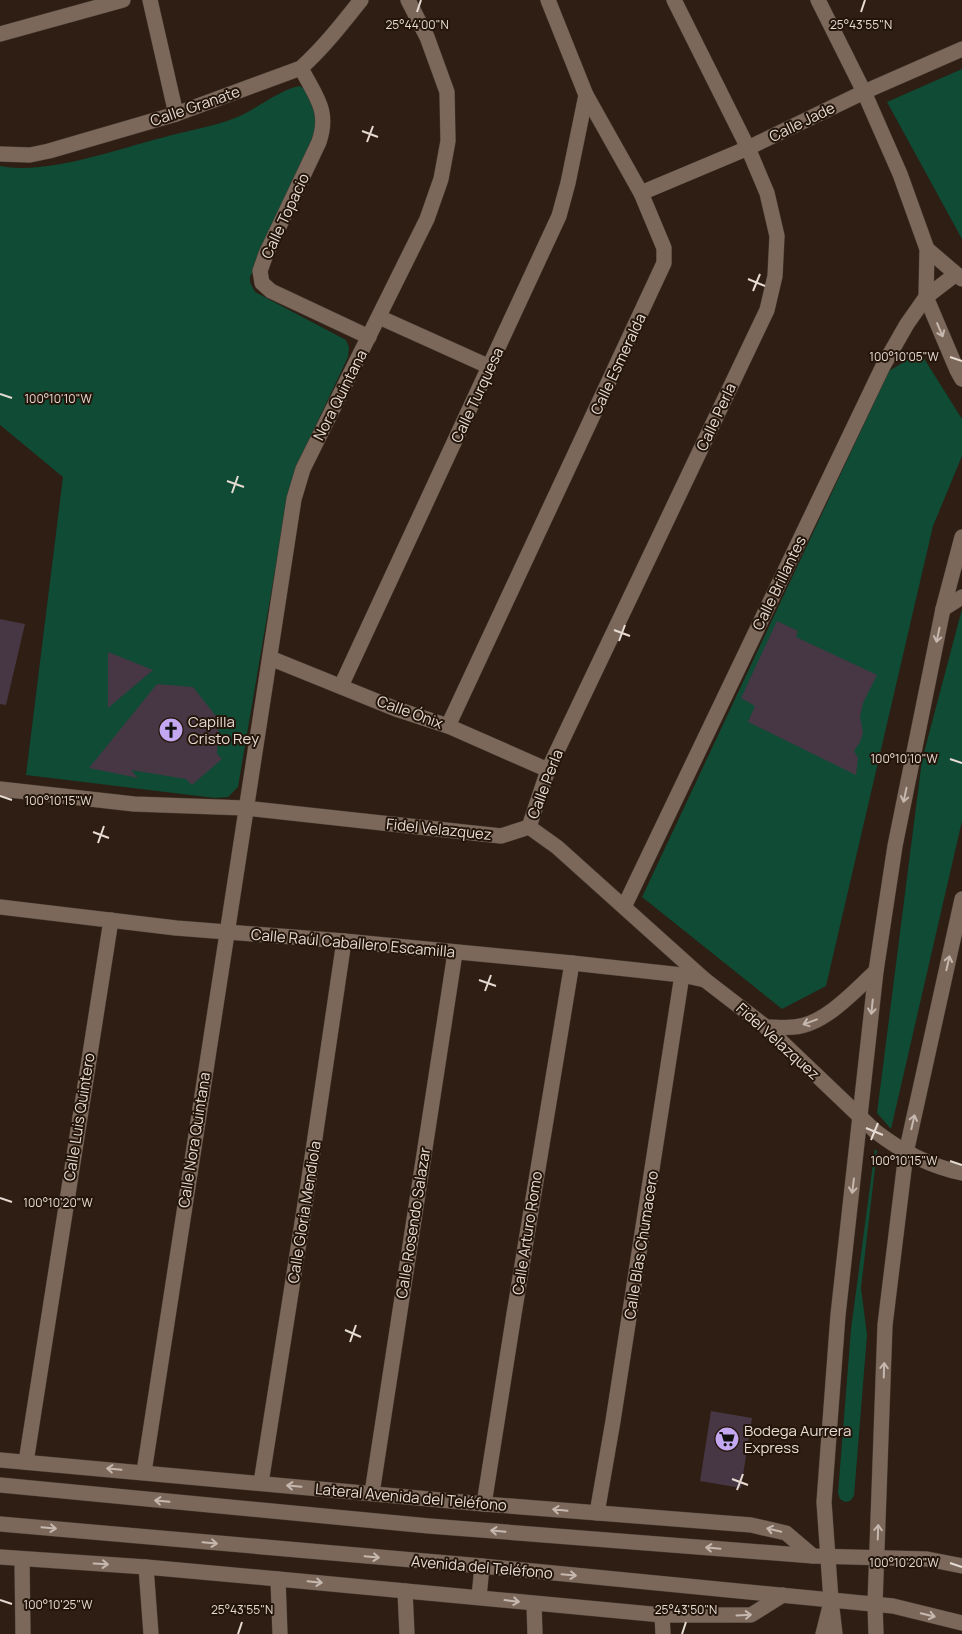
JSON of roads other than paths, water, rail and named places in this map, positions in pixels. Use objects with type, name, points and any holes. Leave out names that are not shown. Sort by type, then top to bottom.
[{"type":"street","points":[[0,34],[123,0]]},
{"type":"street","points":[[150,0],[176,114]]},
{"type":"street","name":"Calle Granate","points":[[0,154],[30,155],[49,152],[176,114],[301,68],[334,34],[361,0]]},
{"type":"street","name":"Nora Quintana","points":[[245,808],[296,491],[306,462],[427,219],[441,179],[448,141],[447,92],[427,37],[408,0]]},
{"type":"street","name":"Calle Esmeralda","points":[[448,726],[664,263],[664,248],[641,193],[586,95],[548,0]]},
{"type":"street","name":"Calle Perla","points":[[529,827],[548,770],[767,310],[775,276],[777,236],[767,193],[748,148],[674,0]]},
{"type":"street","points":[[818,0],[864,92],[900,174],[927,249],[926,297],[962,379]]},
{"type":"street","name":"Calle Jade","points":[[641,193],[748,148],[864,92],[962,49]]},
{"type":"street","name":"Calle Topacio","points":[[301,68],[324,112],[324,129],[320,142],[266,254],[260,271],[262,283],[271,291],[369,337]]},
{"type":"street","name":"Calle Turquesa","points":[[341,686],[560,216],[586,95]]},
{"type":"street","points":[[927,249],[959,276]]},
{"type":"street","name":"Calle Brillantes","points":[[624,907],[883,366],[907,324],[926,297],[959,276]]},
{"type":"street","points":[[379,317],[490,367]]},
{"type":"street","points":[[835,1634],[829,1580],[821,1557],[824,1502],[838,1315],[876,972],[895,846],[943,609],[962,537]]},
{"type":"street","points":[[943,609],[962,597]]},
{"type":"street","name":"Calle Ónix","points":[[270,658],[396,708],[448,726],[548,770]]},
{"type":"street","name":"Fidel Velazquez","points":[[0,789],[134,804],[245,808],[501,836],[529,827],[557,847],[705,980],[766,1027],[861,1118],[890,1143],[924,1162],[962,1173]]},
{"type":"street","name":"Calle Nora Quintana","points":[[144,1472],[245,808]]},
{"type":"street","points":[[876,1634],[875,1604],[885,1325],[906,1153],[962,899]]},
{"type":"street","name":"Calle Raúl Caballero Escamilla","points":[[0,907],[176,928],[344,941],[572,963],[682,975],[705,980]]},
{"type":"street","name":"Calle Luis Quintero","points":[[26,1462],[111,920]]},
{"type":"street","name":"Calle Gloria Mendiola","points":[[262,1483],[344,941]]},
{"type":"street","name":"Calle Rosendo Salazar","points":[[372,1493],[455,953]]},
{"type":"street","name":"Calle Arturo Romo","points":[[484,1504],[572,963]]},
{"type":"street","points":[[766,1027],[795,1027],[818,1019],[842,1004],[876,972]]},
{"type":"street","name":"Calle Blas Chumacero","points":[[597,1514],[614,1421],[682,975]]},
{"type":"street","name":"Lateral Avenida del Teléfono","points":[[0,1460],[432,1500],[751,1525],[786,1533],[821,1557]]},
{"type":"street","points":[[0,1485],[429,1526],[821,1557],[927,1559],[962,1566]]},
{"type":"street","points":[[429,1526],[432,1500]]},
{"type":"street","name":"Avenida del Teléfono","points":[[0,1524],[482,1566],[875,1604],[893,1606],[962,1623]]},
{"type":"street","points":[[0,1557],[146,1567],[662,1615],[751,1615],[784,1595]]},
{"type":"street","points":[[22,1560],[23,1634]]},
{"type":"street","points":[[480,1597],[482,1566]]},
{"type":"street","points":[[146,1567],[151,1634]]},
{"type":"street","points":[[278,1579],[280,1634]]},
{"type":"street","points":[[405,1591],[407,1634]]},
{"type":"street","points":[[823,1634],[831,1600]]},
{"type":"street","points":[[534,1604],[535,1634]]},
{"type":"street","points":[[662,1615],[662,1634]]},
{"type":"place","name":"Capilla Cristo Rey","points":[[171,730]]},
{"type":"place","name":"Bodega Aurrera Express","points":[[727,1439]]}]
